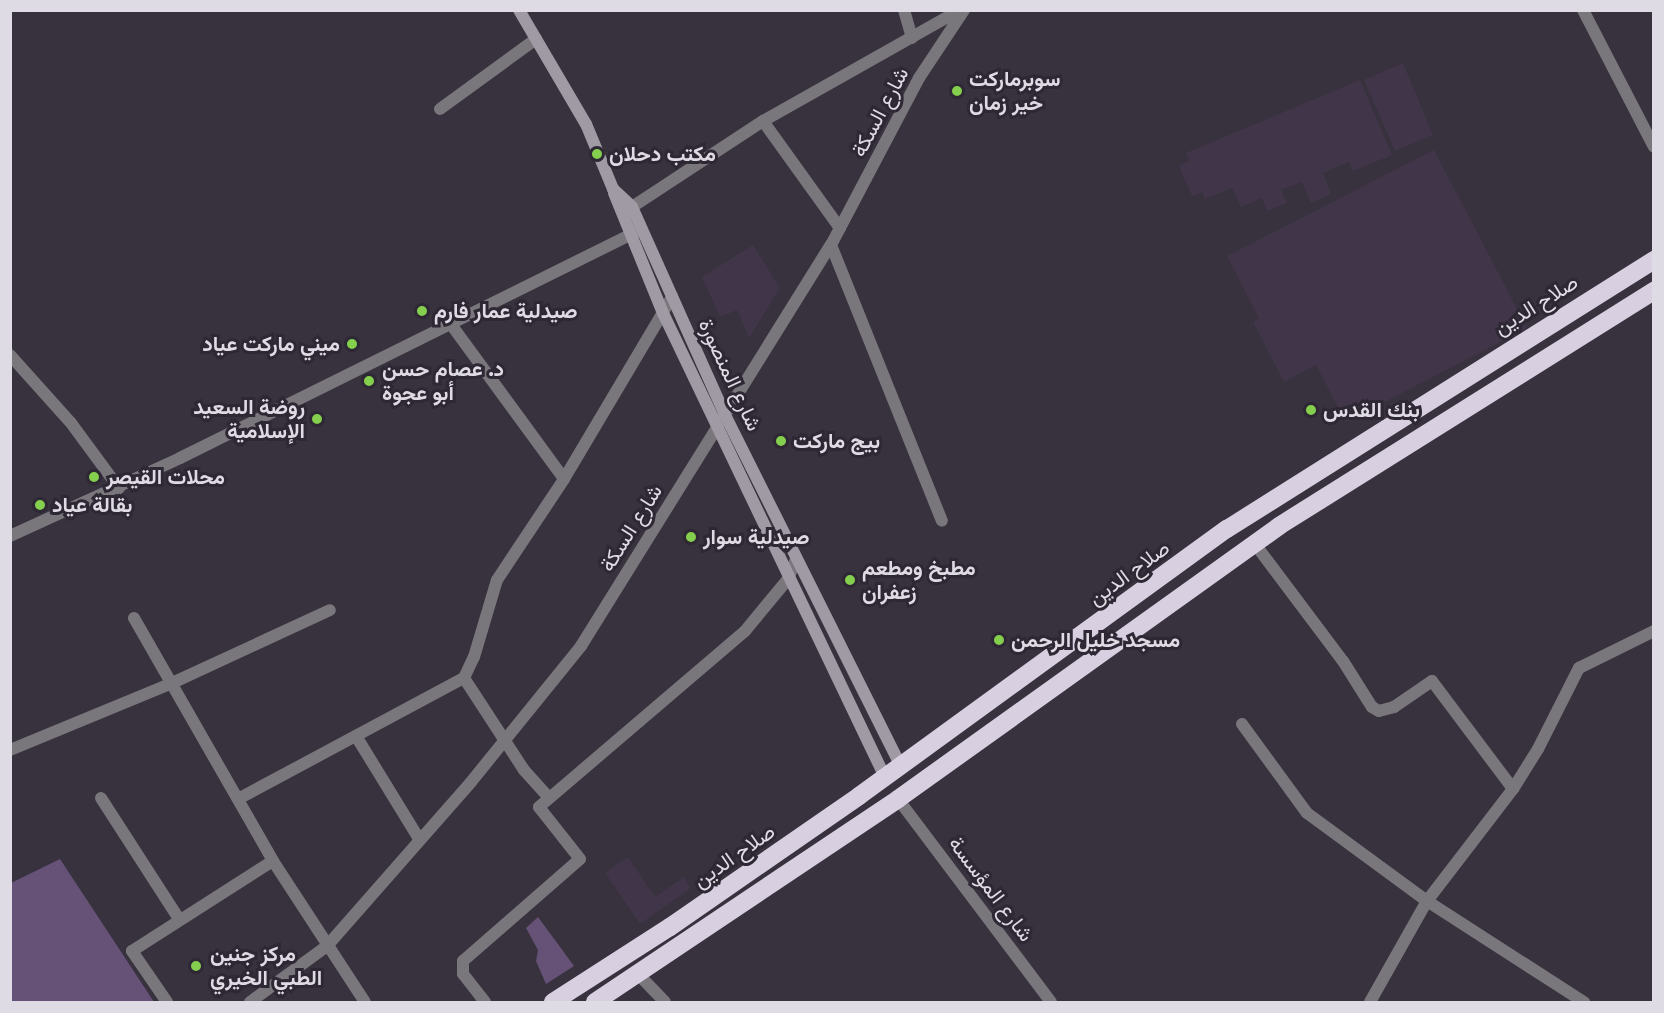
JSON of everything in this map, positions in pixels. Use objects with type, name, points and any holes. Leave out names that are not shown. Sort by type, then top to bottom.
[{"type":"highway","name":"صلاح الدين","points":[[553,1002],[670,927],[1227,528],[1653,260]]},
{"type":"highway","name":"صلاح الدين","points":[[595,1002],[898,799],[1255,544],[1413,440],[1653,291]]},
{"type":"main road","name":"شارع المنصورة","points":[[519,10],[586,124],[613,189],[632,207],[724,413],[899,763]]},
{"type":"main road","points":[[613,189],[629,235],[663,313],[788,579],[884,775]]},
{"type":"street","points":[[904,10],[912,38]]},
{"type":"street","points":[[632,207],[764,121],[962,10]]},
{"type":"street","name":"شارع السكة","points":[[250,1002],[327,946],[505,740],[581,646],[724,413],[831,245],[919,78],[962,10]]},
{"type":"street","points":[[1583,10],[1653,147]]},
{"type":"street","points":[[440,109],[536,39]]},
{"type":"street","points":[[764,121],[840,228]]},
{"type":"street","points":[[10,536],[119,488],[641,229]]},
{"type":"street","points":[[831,245],[942,521]]},
{"type":"street","points":[[238,799],[464,678],[474,657],[497,580],[564,479],[672,297]]},
{"type":"street","points":[[450,323],[564,479]]},
{"type":"street","points":[[10,355],[70,423],[119,488]]},
{"type":"street","points":[[1255,544],[1343,661],[1372,706],[1387,710],[1432,681],[1513,789]]},
{"type":"street","points":[[485,1002],[463,974],[463,961],[580,859],[539,807],[548,797],[736,640],[788,579],[796,559]]},
{"type":"street","points":[[10,750],[170,684],[330,610]]},
{"type":"street","points":[[134,618],[273,861],[365,1002]]},
{"type":"street","points":[[1370,1002],[1427,901],[1513,789],[1538,749],[1579,668],[1653,631]]},
{"type":"street","points":[[464,678],[505,740],[548,797]]},
{"type":"street","points":[[1242,724],[1307,813],[1427,901],[1584,1002]]},
{"type":"street","points":[[357,736],[419,839]]},
{"type":"street","points":[[101,798],[179,919]]},
{"type":"street","name":"شارع المؤسسة","points":[[898,799],[1051,1002]]},
{"type":"street","points":[[167,1002],[132,951],[273,861]]},
{"type":"street","points":[[637,973],[665,1002]]},
{"type":"shaded area","points":[[1403,63],[1433,135],[1395,151],[1364,80]]},
{"type":"shaded area","points":[[1360,80],[1392,155],[1353,171],[1349,162],[1323,173],[1331,194],[1311,203],[1302,182],[1281,190],[1287,203],[1267,211],[1262,198],[1241,207],[1232,188],[1205,199],[1202,192],[1192,196],[1179,166],[1189,161],[1186,153]]},
{"type":"shaded area","points":[[1434,150],[1527,328],[1346,422],[1316,365],[1284,382],[1253,322],[1259,318],[1227,256]]},
{"type":"shaded area","points":[[753,245],[780,288],[749,338],[737,310],[720,317],[702,277]]},
{"type":"shaded area","points":[[628,857],[655,897],[684,877],[691,888],[640,924],[605,873]]},
{"type":"shaded area","points":[[60,859],[154,1002],[11,1002],[11,883]]},
{"type":"shaded area","points":[[538,917],[574,966],[546,984],[536,961],[538,950],[526,928]]},
{"type":"place","name":"سوبرماركت خير زمان","points":[[957,91]]},
{"type":"place","name":"مكتب دحلان","points":[[597,154]]},
{"type":"place","name":"صيدلية عمار فارم","points":[[422,311]]},
{"type":"place","name":"ميني ماركت عياد","points":[[352,344]]},
{"type":"place","name":"د. عصام حسن أبو عجوة","points":[[369,381]]},
{"type":"place","name":"بنك القدس","points":[[1311,410]]},
{"type":"place","name":"روضة السعيد الإسلامية","points":[[317,419]]},
{"type":"place","name":"بيج ماركت","points":[[781,441]]},
{"type":"place","name":"محلات القيصر","points":[[94,477]]},
{"type":"place","name":"بقالة عياد","points":[[40,505]]},
{"type":"place","name":"صيدلية سوار","points":[[691,537]]},
{"type":"place","name":"مطبخ ومطعم زعفران","points":[[850,580]]},
{"type":"place","name":"مسجد خليل الرحمن","points":[[999,640]]},
{"type":"place","name":"مركز جنين الطبي الخيري","points":[[196,966]]}]
